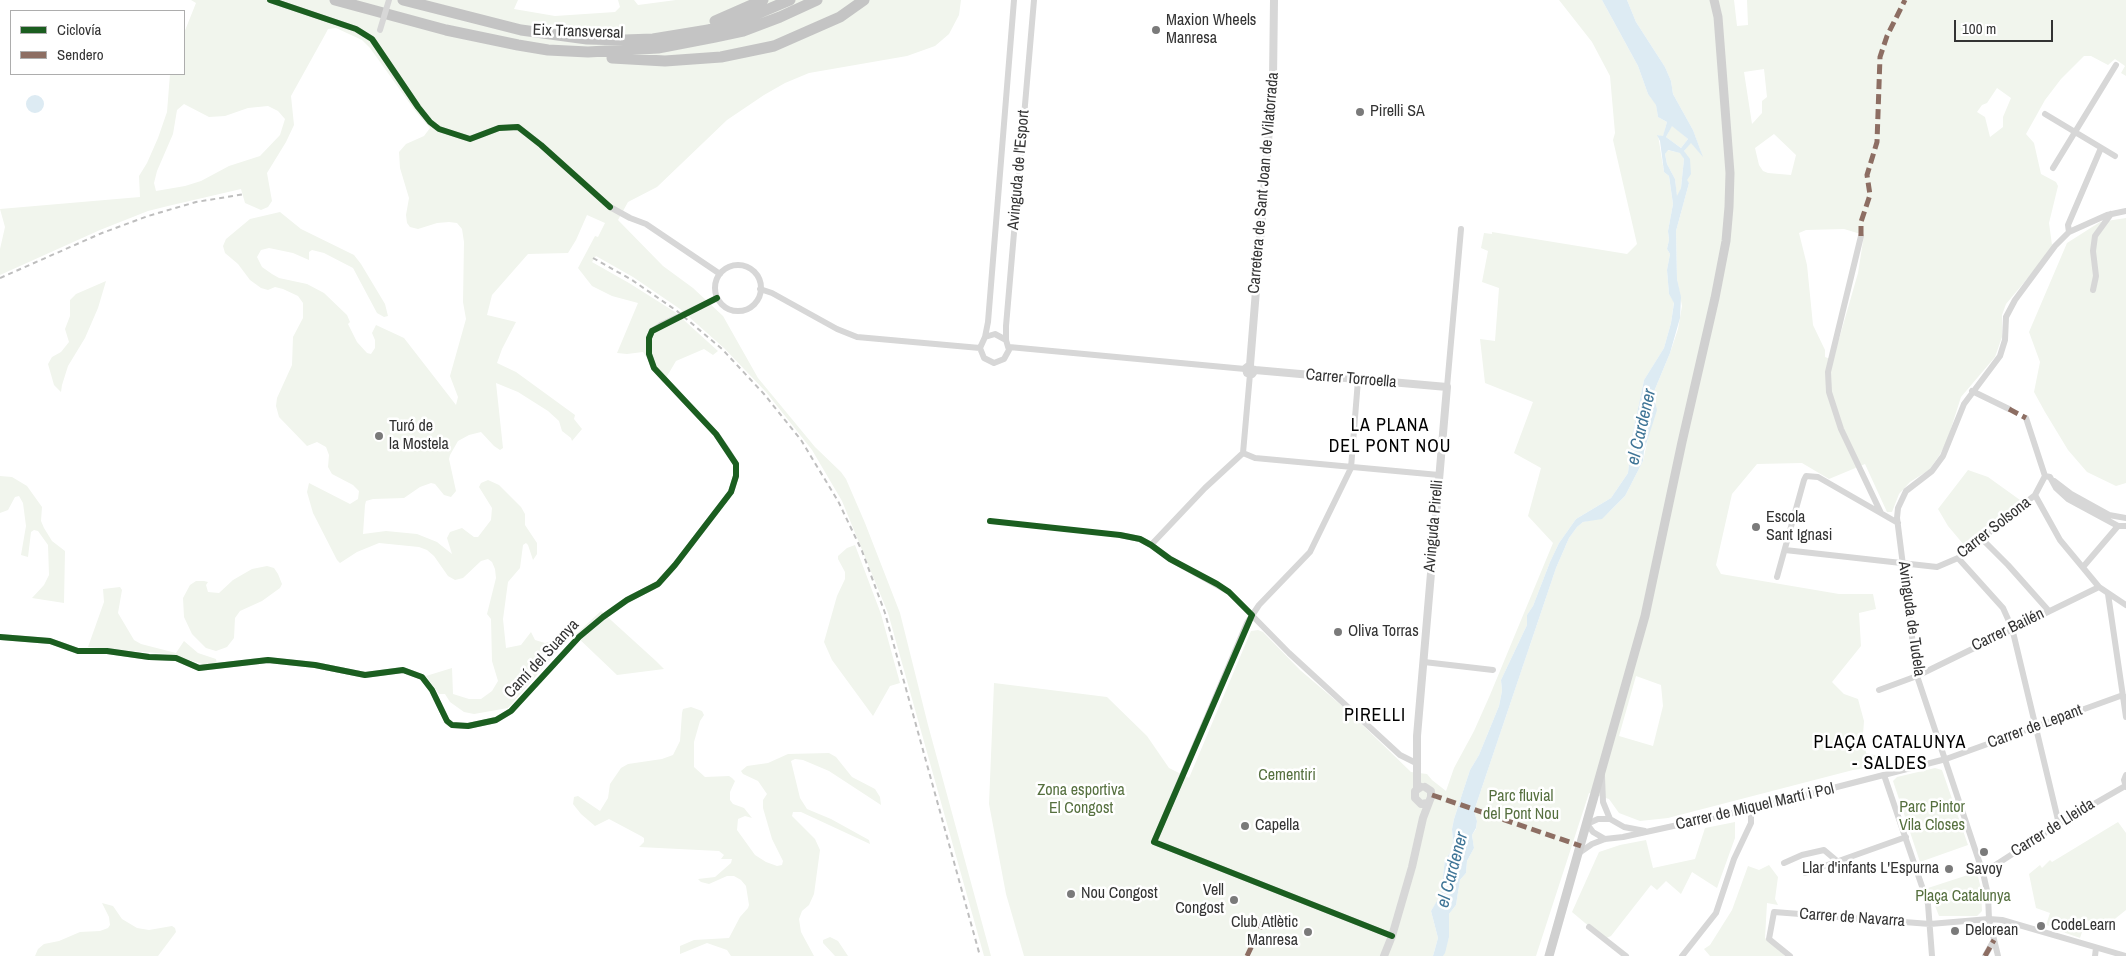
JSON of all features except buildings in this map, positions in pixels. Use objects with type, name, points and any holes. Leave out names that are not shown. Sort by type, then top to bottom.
[{"type":"highway","name":"Eix Transversal","points":[[335,0],[446,30],[518,45],[548,50],[615,51],[658,48],[743,31],[817,0]]},
{"type":"highway","name":"Eix Transversal","points":[[403,0],[521,30],[553,36],[587,39],[653,40],[708,30],[745,19],[790,0]]},
{"type":"highway","points":[[653,40],[697,28],[764,0]]},
{"type":"highway","points":[[548,50],[578,57],[655,60],[721,57],[774,46],[840,16],[864,0]]},
{"type":"main road","points":[[1714,0],[1718,17]]},
{"type":"main road","points":[[1549,956],[1645,616],[1726,241],[1730,207],[1730,173],[1718,17],[1719,0]]},
{"type":"street","points":[[270,0],[356,29],[374,41],[418,107],[430,122],[439,129],[470,139],[499,128],[518,127],[541,145],[610,207],[646,224],[720,274]]},
{"type":"street","points":[[374,41],[378,37],[389,0]]},
{"type":"street","name":"Avinguda de l'Esport","points":[[980,348],[985,337],[1014,0]]},
{"type":"street","name":"Avinguda de l'Esport","points":[[1009,347],[1006,340],[1034,0]]},
{"type":"street","name":"Carretera de Sant Joan de Vilatorrada","points":[[1250,370],[1273,79],[1274,0]]},
{"type":"street","points":[[2052,168],[2116,65]]},
{"type":"street","points":[[2045,114],[2115,156]]},
{"type":"street","points":[[2069,232],[2068,225],[2101,148]]},
{"type":"street","points":[[1778,578],[1806,476],[1818,477],[1881,513],[1898,520],[1900,501],[1906,491],[1932,471],[1943,456],[1964,404],[2000,356],[2005,340],[2006,317],[2015,300],[2055,246],[2069,232],[2111,214],[2126,211]]},
{"type":"street","points":[[2093,290],[2096,276],[2093,251],[2095,236],[2111,214]]},
{"type":"street","name":"Avinguda Pirelli","points":[[1421,788],[1417,736],[1461,229]]},
{"type":"street","points":[[1861,236],[1830,356],[1828,372],[1829,392],[1841,430],[1881,513]]},
{"type":"street","points":[[731,266],[745,266],[754,273],[760,283],[760,289],[754,304],[738,311],[726,307],[717,298],[715,286],[720,274],[731,266]]},
{"type":"street","points":[[760,289],[772,293],[837,329],[857,337],[980,348],[984,358],[994,363],[1004,359],[1009,347],[1250,370],[1243,453],[1151,545]]},
{"type":"street","name":"Camí del Suanya","points":[[0,637],[50,642],[78,651],[107,651],[149,657],[176,658],[199,668],[268,660],[308,664],[365,675],[403,670],[422,677],[432,690],[447,721],[452,725],[468,726],[496,720],[511,712],[579,637],[627,600],[658,584],[675,565],[731,492],[736,476],[736,464],[716,434],[654,368],[648,354],[649,338],[652,331],[717,298]]},
{"type":"street","points":[[985,337],[998,334],[1006,340]]},
{"type":"street","name":"Carrer Torroella","points":[[1250,370],[1447,387]]},
{"type":"street","points":[[1358,380],[1350,468],[1310,552],[1252,615],[1154,842],[1392,936]]},
{"type":"street","points":[[1972,391],[2009,409]]},
{"type":"street","points":[[2026,418],[2045,476],[2071,494],[2109,514],[2126,518]]},
{"type":"street","points":[[1243,453],[1254,458],[1439,475]]},
{"type":"street","name":"Carrer Solsona","points":[[1785,550],[1937,567],[1958,558],[2035,495],[2045,476]]},
{"type":"street","points":[[2052,481],[2056,488],[2068,499],[2118,526],[2126,526]]},
{"type":"street","points":[[2035,495],[2060,540],[2099,587],[2126,605]]},
{"type":"street","name":"Avinguda de Tudela","points":[[1898,520],[1917,676],[1983,873],[1988,895],[1989,919],[1998,956]]},
{"type":"street","points":[[2083,567],[2118,526]]},
{"type":"street","points":[[1120,535],[1140,539],[1170,559],[1229,592],[1289,653],[1400,755],[1418,764]]},
{"type":"street","points":[[1982,539],[2048,610]]},
{"type":"street","points":[[1958,558],[2003,608],[2012,628],[2059,824]]},
{"type":"street","name":"Carrer Bailén","points":[[1879,690],[1917,676],[2048,610],[2099,587]]},
{"type":"street","points":[[2108,594],[2126,717]]},
{"type":"street","points":[[1424,662],[1493,670]]},
{"type":"street","name":"Carrer de Lepant","points":[[1946,759],[2123,695]]},
{"type":"street","name":"Carrer de Miquel Martí i Pol","points":[[1579,853],[1592,844],[1605,839],[1751,809],[1946,759]]},
{"type":"street","points":[[1603,769],[1603,802],[1610,819],[1598,819],[1587,824],[1593,832],[1605,839]]},
{"type":"street","points":[[1884,775],[1928,904],[1932,956]]},
{"type":"street","points":[[2125,786],[2124,780],[2126,775]]},
{"type":"street","name":"Carrer de Lleida","points":[[1983,873],[2059,824],[2125,786]]},
{"type":"street","points":[[1384,956],[1392,936],[1412,867],[1422,818],[1432,794],[1421,788],[1414,795],[1422,818]]},
{"type":"street","points":[[1417,802],[1422,804],[1428,802]]},
{"type":"street","points":[[1682,956],[1716,913],[1734,859],[1751,823],[1751,809]]},
{"type":"street","name":"Carrer de Miquel Martí i Pol","points":[[1610,819],[1624,827],[1651,831]]},
{"type":"street","points":[[1804,873],[1906,837]]},
{"type":"street","points":[[1784,862],[1802,855],[1824,850],[1837,860]]},
{"type":"street","name":"Carrer de Navarra","points":[[1790,956],[1769,939],[1774,912],[1930,924]]},
{"type":"street","points":[[1930,924],[1989,919],[2002,920],[2096,948],[2124,953]]},
{"type":"street","points":[[1589,927],[1626,956]]},
{"type":"street","points":[[1985,956],[1994,940]]},
{"type":"street","points":[[2095,956],[2096,948]]},
{"type":"green space","points":[[191,0],[518,0],[514,9],[555,16],[615,12],[620,7],[618,0],[634,0],[638,5],[676,0],[961,0],[959,15],[949,34],[935,46],[907,56],[809,73],[785,83],[764,95],[727,120],[657,187],[628,202],[618,220],[663,266],[693,288],[723,316],[758,378],[815,447],[846,479],[900,613],[928,725],[991,956],[984,956],[888,613],[842,501],[812,450],[766,392],[724,348],[680,309],[633,277],[596,256],[592,262],[675,312],[718,351],[713,355],[704,349],[676,361],[663,383],[643,352],[617,353],[638,303],[612,296],[592,286],[578,268],[595,236],[598,237],[605,223],[587,215],[568,253],[528,254],[492,295],[487,315],[516,322],[497,363],[516,372],[575,415],[574,419],[582,429],[572,441],[562,431],[559,421],[548,411],[518,392],[496,383],[503,448],[500,450],[494,446],[481,432],[469,435],[458,441],[449,459],[456,491],[451,497],[444,495],[435,484],[431,483],[420,487],[404,498],[373,499],[366,501],[365,505],[363,534],[386,531],[417,534],[437,542],[452,554],[447,538],[450,532],[462,528],[474,537],[478,537],[491,520],[492,508],[479,487],[481,483],[488,480],[499,485],[521,507],[525,514],[525,525],[537,543],[537,554],[533,560],[528,545],[526,543],[523,545],[520,568],[508,582],[503,619],[506,648],[521,645],[531,632],[535,640],[545,643],[558,639],[564,644],[508,708],[474,714],[464,712],[450,702],[445,694],[439,694],[426,676],[452,668],[453,694],[469,699],[481,699],[492,691],[498,681],[492,661],[491,619],[487,614],[496,578],[492,562],[488,559],[481,561],[463,578],[455,580],[448,576],[434,556],[427,550],[419,547],[379,543],[357,552],[340,563],[337,560],[313,513],[307,492],[309,483],[350,504],[358,499],[359,491],[353,485],[332,474],[328,467],[329,455],[326,447],[317,442],[307,446],[279,417],[276,406],[277,398],[292,365],[293,337],[303,318],[303,303],[298,296],[283,289],[275,287],[268,290],[261,288],[250,280],[238,264],[225,253],[223,246],[226,239],[250,219],[280,212],[301,229],[354,255],[385,304],[388,316],[384,317],[377,313],[353,268],[324,253],[312,250],[309,252],[309,260],[293,253],[269,248],[261,250],[257,257],[262,267],[279,278],[307,284],[324,293],[347,315],[350,322],[348,324],[357,342],[367,353],[371,354],[375,348],[375,340],[372,333],[376,325],[404,338],[456,405],[458,397],[450,376],[466,319],[463,302],[464,242],[462,229],[457,223],[449,222],[437,223],[418,229],[410,227],[407,223],[406,215],[409,198],[400,168],[399,152],[406,144],[424,136],[430,128],[362,40],[336,28],[328,29],[291,96],[294,125],[267,173],[272,201],[268,207],[261,210],[245,203],[241,189],[148,211],[100,230],[0,275],[0,249],[5,227],[0,209],[140,197],[139,176],[158,138],[167,112],[170,75],[185,75],[185,30],[196,3]],"holes":[[[184,104],[209,117],[225,116],[248,108],[268,106],[278,111],[285,119],[280,135],[260,156],[229,166],[201,181],[156,191],[154,183],[157,171],[173,134],[177,110]]]},
{"type":"green space","points":[[1559,0],[1602,0],[1638,66],[1648,94],[1656,104],[1658,117],[1667,122],[1663,137],[1658,135],[1664,172],[1669,176],[1673,204],[1668,231],[1667,249],[1670,254],[1667,270],[1669,294],[1674,302],[1671,323],[1664,348],[1644,380],[1632,437],[1628,473],[1611,498],[1576,519],[1559,543],[1533,606],[1527,615],[1527,625],[1501,680],[1502,691],[1499,706],[1479,755],[1470,770],[1454,819],[1452,829],[1453,842],[1451,852],[1445,859],[1441,895],[1431,911],[1438,938],[1433,956],[1024,956],[1006,894],[989,804],[994,683],[1107,697],[1147,736],[1169,768],[1189,778],[1251,631],[1258,630],[1263,632],[1300,670],[1348,711],[1411,772],[1427,774],[1446,791],[1454,768],[1474,731],[1490,695],[1553,543],[1528,516],[1541,468],[1514,453],[1533,402],[1485,383],[1480,339],[1495,341],[1499,288],[1482,282],[1488,251],[1481,248],[1484,233],[1492,234],[1492,232],[1627,254],[1637,244],[1613,140],[1615,133],[1610,76],[1592,42]]},
{"type":"green space","name":"Parc fluvial del Pont Nou","points":[[1627,0],[1734,0],[1737,26],[1748,25],[1747,0],[2126,0],[2126,76],[2121,73],[2125,66],[2115,59],[2108,65],[2091,56],[2084,56],[2061,79],[2045,100],[2026,134],[2034,143],[2041,174],[2056,182],[2058,186],[2049,223],[2052,245],[2037,267],[2006,304],[2002,315],[2002,337],[1995,357],[1961,397],[1947,441],[1939,456],[1929,470],[1910,482],[1899,494],[1892,512],[1887,512],[1865,464],[1829,479],[1802,463],[1757,464],[1732,494],[1716,565],[1721,574],[1839,594],[1873,594],[1876,609],[1859,613],[1861,646],[1832,682],[1844,694],[1858,699],[1864,721],[1863,735],[1866,753],[1883,757],[1891,765],[1853,770],[1668,818],[1640,821],[1619,813],[1609,799],[1589,793],[1536,956],[1443,956],[1449,937],[1449,914],[1456,905],[1460,880],[1466,873],[1467,861],[1474,848],[1472,835],[1476,829],[1477,821],[1474,811],[1556,568],[1569,538],[1577,527],[1583,522],[1602,518],[1625,496],[1643,461],[1656,402],[1653,394],[1678,329],[1682,306],[1677,279],[1676,231],[1689,183],[1686,180],[1684,151],[1691,142],[1702,155],[1693,130],[1673,94],[1671,81],[1665,67],[1636,22]],"holes":[[[1764,69],[1767,97],[1762,101],[1762,113],[1752,124],[1744,72]],[[1997,88],[2011,98],[2003,117],[2003,127],[1990,137],[1985,117],[1977,112],[1982,105],[1987,103]],[[1774,134],[1796,155],[1791,175],[1763,171],[1759,165],[1755,148]],[[1844,229],[1864,235],[1858,273],[1833,360],[1825,357],[1825,350],[1813,325],[1807,265],[1799,233],[1806,230]],[[1636,676],[1661,685],[1663,706],[1653,746],[1619,736]]]},
{"type":"green space","points":[[1672,125],[1688,139],[1681,148],[1666,137]]},
{"type":"green space","points":[[1667,150],[1681,153],[1684,159],[1681,188],[1677,198],[1675,179],[1667,164],[1665,154]]},
{"type":"green space","points":[[2126,218],[2126,483],[2116,486],[2087,472],[2068,450],[2045,412],[2034,392],[2040,362],[2029,332],[2067,243],[2100,222]]},
{"type":"green space","points":[[106,281],[98,308],[85,338],[68,366],[61,392],[54,385],[48,364],[52,357],[61,352],[69,342],[65,329],[70,316],[70,300],[76,294]]},
{"type":"green space","points":[[1968,470],[1988,477],[2020,500],[1979,536],[1964,545],[1948,526],[1938,509]]},
{"type":"green space","points":[[0,476],[12,477],[27,486],[42,507],[41,521],[44,528],[52,541],[65,551],[64,603],[32,598],[44,585],[49,575],[48,545],[38,531],[34,530],[31,532],[28,557],[21,555],[26,526],[23,503],[19,496],[15,497],[8,510],[0,513]]},
{"type":"green space","points":[[855,545],[881,614],[900,683],[890,686],[873,716],[832,660],[824,642],[837,596],[845,579],[845,572],[838,556],[847,548]]},
{"type":"green space","points":[[267,566],[274,568],[278,574],[282,584],[280,588],[262,601],[240,611],[235,618],[234,638],[227,647],[216,651],[206,648],[192,634],[184,617],[183,598],[190,585],[196,581],[208,582],[206,585],[208,592],[219,593],[233,580],[252,569]]},
{"type":"green space","points":[[120,587],[122,590],[118,613],[134,640],[141,644],[176,653],[184,641],[198,653],[216,659],[217,664],[203,664],[167,654],[88,647],[104,602],[103,589]]},
{"type":"green space","points":[[601,611],[664,669],[617,675],[575,635]]},
{"type":"green space","points":[[691,707],[702,711],[704,715],[700,721],[694,742],[694,767],[705,777],[729,776],[735,781],[730,792],[730,800],[733,804],[744,808],[752,818],[745,816],[738,819],[737,830],[755,855],[766,862],[777,866],[782,865],[783,861],[772,839],[763,808],[763,800],[767,794],[758,781],[743,774],[741,771],[747,766],[768,763],[788,754],[829,753],[836,757],[852,777],[875,789],[880,797],[881,805],[829,771],[803,760],[795,759],[791,761],[800,798],[807,809],[831,819],[869,840],[870,844],[801,812],[793,812],[792,816],[815,839],[820,850],[814,894],[809,905],[802,911],[799,919],[801,932],[814,956],[731,956],[727,950],[707,943],[680,954],[680,946],[694,940],[729,938],[740,917],[748,908],[746,886],[741,880],[734,876],[727,876],[709,884],[698,879],[715,877],[731,863],[732,859],[721,859],[724,855],[719,851],[639,847],[644,842],[644,838],[641,836],[609,819],[595,826],[573,804],[574,797],[578,796],[600,811],[608,798],[610,784],[621,768],[628,764],[662,759],[673,755],[680,741],[683,709]]},
{"type":"green space","name":"Parc Pintor Vila Closes","points":[[1935,768],[1942,770],[1968,845],[1920,862],[1893,781],[1897,777]]},
{"type":"green space","points":[[1735,822],[1735,838],[1717,888],[1692,872],[1681,894],[1666,881],[1657,890],[1651,885],[1611,936],[1604,939],[1572,912],[1599,852],[1620,845],[1646,840],[1653,868],[1695,859],[1705,828]]},
{"type":"green space","points":[[2118,822],[2126,833],[2126,910],[2106,926],[2086,920],[2080,938],[2057,930],[2058,925],[2055,923],[2052,922],[2050,926],[2046,925],[2050,913],[2036,908],[2029,874],[2040,865],[2042,868],[2050,860],[2052,862]]},
{"type":"green space","points":[[1769,865],[1778,877],[1775,899],[1778,905],[1767,903],[1765,938],[1785,956],[1710,956],[1704,949],[1710,945],[1732,910],[1748,866],[1759,870]]},
{"type":"green space","name":"Plaça Catalunya","points":[[1977,872],[1981,889],[1982,911],[1977,916],[1939,916],[1928,888]]},
{"type":"green space","points":[[102,903],[113,906],[122,919],[137,928],[149,930],[172,926],[176,932],[158,956],[35,956],[38,949],[44,944],[59,941],[80,932],[100,931],[108,928],[110,925],[109,917]]},
{"type":"green space","points":[[830,937],[838,941],[848,956],[835,956],[823,943],[823,940]]},
{"type":"water","name":"el Cardener","points":[[1602,0],[1627,0],[1636,22],[1665,67],[1671,81],[1673,94],[1693,130],[1703,157],[1691,143],[1684,151],[1690,159],[1691,174],[1687,180],[1689,183],[1676,231],[1677,279],[1681,297],[1680,318],[1670,353],[1653,394],[1657,410],[1644,451],[1643,461],[1625,496],[1602,519],[1583,522],[1577,527],[1569,538],[1556,568],[1474,811],[1477,821],[1472,835],[1474,848],[1467,861],[1466,873],[1460,880],[1456,905],[1449,914],[1449,937],[1445,953],[1443,956],[1433,956],[1438,938],[1431,911],[1441,894],[1445,859],[1451,852],[1453,842],[1452,829],[1454,819],[1470,770],[1479,755],[1499,706],[1502,691],[1501,680],[1527,625],[1527,615],[1533,606],[1559,543],[1576,519],[1611,498],[1628,473],[1632,437],[1644,380],[1664,348],[1671,323],[1674,303],[1669,294],[1667,270],[1670,254],[1667,249],[1673,204],[1669,176],[1664,172],[1660,141],[1657,135],[1663,136],[1667,122],[1658,117],[1656,105],[1648,94],[1638,66]],"holes":[[[1672,126],[1688,139],[1681,148],[1666,137]],[[1668,150],[1680,153],[1684,159],[1681,188],[1677,196],[1675,179],[1667,164],[1665,154]]]},
{"type":"water","points":[[35,95],[41,98],[44,104],[41,110],[35,113],[29,110],[26,104],[29,98]]},
{"type":"railway","points":[[0,278],[102,233],[148,216],[196,202],[245,194]]},
{"type":"railway","points":[[593,258],[632,280],[677,311],[722,349],[764,394],[801,440],[838,501],[862,551],[885,613],[980,956]]},
{"type":"marked path","points":[[1861,236],[1861,222],[1870,195],[1867,175],[1877,142],[1880,57],[1887,36],[1905,0]]},
{"type":"marked path","points":[[2009,409],[2026,418]]},
{"type":"marked path","points":[[1432,795],[1581,846]]},
{"type":"marked path","points":[[1247,956],[1263,922]]},
{"type":"marked path","points":[[1985,956],[1994,940]]},
{"type":"cycle path","points":[[270,0],[356,29],[372,39],[418,107],[430,122],[439,129],[470,139],[499,128],[518,127],[541,145],[610,207]]},
{"type":"cycle path","points":[[0,637],[50,641],[78,651],[107,651],[149,657],[176,658],[199,668],[268,660],[315,665],[365,675],[403,670],[422,677],[432,690],[447,721],[452,725],[468,726],[496,720],[511,711],[579,637],[627,600],[658,584],[675,565],[731,492],[736,476],[736,464],[716,434],[654,368],[649,354],[649,338],[652,331],[717,298]]},
{"type":"cycle path","points":[[990,521],[1120,535],[1140,539],[1170,559],[1229,592],[1252,615],[1154,842],[1392,936]]},
{"type":"place","name":"Maxion Wheels Manresa","points":[[1156,30]]},
{"type":"place","name":"Pirelli SA","points":[[1360,112]]},
{"type":"place","name":"Turó de la Mostela","points":[[379,436]]},
{"type":"place","name":"Escola Sant Ignasi","points":[[1756,527]]},
{"type":"place","name":"Oliva Torras","points":[[1338,632]]},
{"type":"place","name":"Capella","points":[[1245,826]]},
{"type":"place","name":"Savoy","points":[[1984,852]]},
{"type":"place","name":"Llar d'infants L'Espurna","points":[[1949,869]]},
{"type":"place","name":"Nou Congost","points":[[1071,894]]},
{"type":"place","name":"Vell Congost","points":[[1234,900]]},
{"type":"place","name":"CodeLearn","points":[[2041,926]]},
{"type":"place","name":"Delorean","points":[[1955,931]]},
{"type":"place","name":"Club Atlètic Manresa","points":[[1308,932]]},
{"type":"district","name":"LA PLANA DEL PONT NOU","points":[[1390,436]]},
{"type":"district","name":"PIRELLI","points":[[1375,716]]},
{"type":"district","name":"PLAÇA CATALUNYA - SALDES","points":[[1890,753]]},
{"type":"park label","name":"Cementiri","points":[[1287,776]]},
{"type":"park label","name":"Zona esportiva El Congost","points":[[1081,800]]}]
